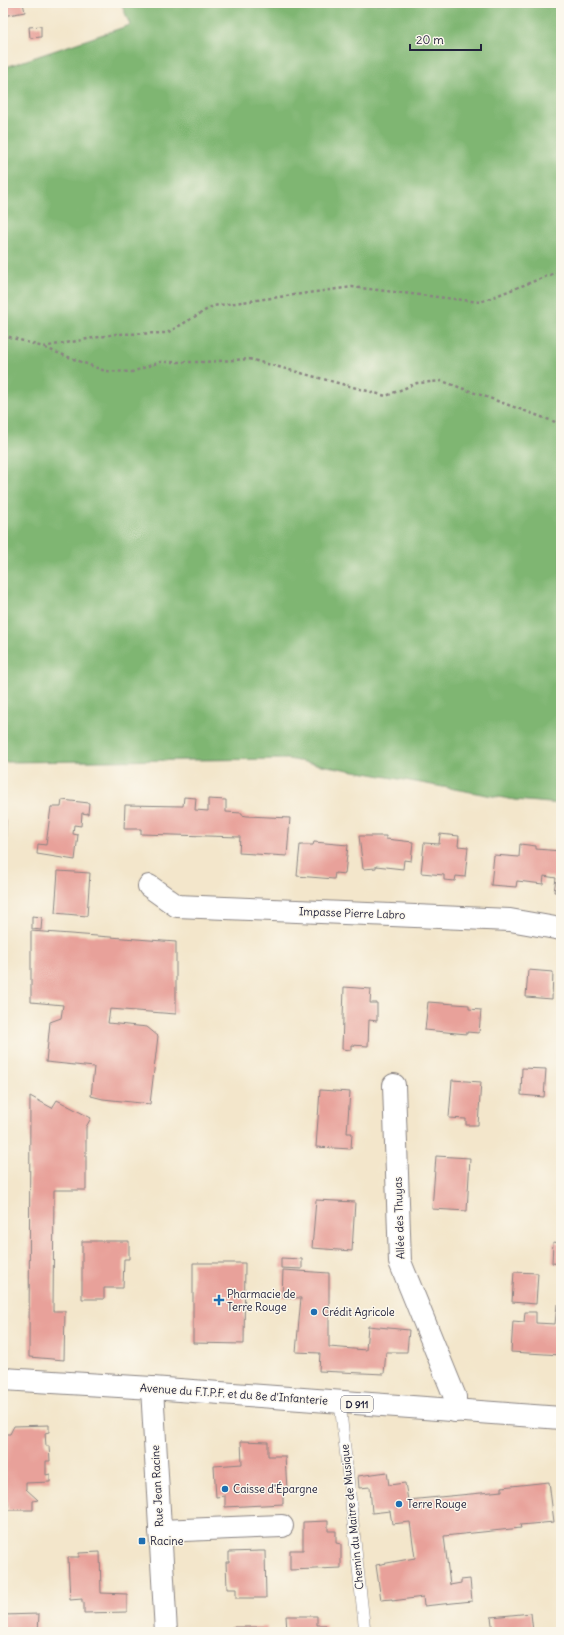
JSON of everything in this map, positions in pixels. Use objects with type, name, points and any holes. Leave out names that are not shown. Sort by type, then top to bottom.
[{"type":"street","name":"Impasse Pierre Labro","points":[[149,886],[177,906],[510,920],[561,929]]},
{"type":"street","name":"Allée des Thuyas","points":[[394,1086],[400,1262],[455,1397],[455,1411]]},
{"type":"street","name":"Avenue du F.T.P.F. et du 8e d'Infanterie","points":[[3,1379],[152,1388],[340,1403],[561,1418]]},
{"type":"street","name":"Rue Jean Racine","points":[[152,1388],[166,1632]]},
{"type":"street","points":[[160,1531],[282,1526]]},
{"type":"lane","name":"Chemin du Maitre de Musique","points":[[340,1403],[365,1632]]},
{"type":"path","points":[[43,347],[116,334],[167,333],[213,306],[352,287],[480,302],[554,273],[561,272]]},
{"type":"path","points":[[3,335],[43,347],[105,371],[132,372],[160,362],[204,362],[249,359],[386,396],[417,383],[442,381],[561,424]]},
{"type":"green space","points":[[121,3],[561,3],[561,804],[515,800],[288,759],[3,762],[3,68],[130,25]]},
{"type":"building","points":[[3,3],[23,3],[25,12],[3,16]]},
{"type":"building","points":[[41,26],[41,37],[30,38],[29,27]]},
{"type":"building","points":[[184,797],[196,798],[195,810],[208,811],[208,799],[226,800],[226,812],[242,813],[242,815],[247,816],[290,818],[287,856],[239,853],[240,837],[141,834],[141,829],[124,829],[125,805],[183,806]]},
{"type":"building","points":[[62,800],[89,803],[88,814],[82,813],[81,826],[74,825],[73,834],[78,835],[75,860],[37,854],[38,844],[46,845],[51,807],[61,807]]},
{"type":"building","points":[[3,820],[6,820],[5,873],[3,873]]},
{"type":"building","points":[[440,834],[459,836],[458,846],[468,847],[465,877],[456,876],[455,881],[444,880],[444,875],[421,873],[424,843],[439,844]]},
{"type":"building","points":[[359,836],[386,836],[386,839],[413,842],[411,861],[404,860],[403,869],[376,866],[376,868],[363,869]]},
{"type":"building","points":[[314,842],[348,845],[345,874],[335,873],[334,879],[297,876],[300,845],[313,845]]},
{"type":"building","points":[[520,844],[536,846],[536,849],[561,851],[561,892],[554,892],[556,878],[544,876],[543,884],[517,881],[516,887],[491,885],[494,855],[519,857]]},
{"type":"building","points":[[58,871],[90,873],[87,916],[55,913]]},
{"type":"building","points":[[32,916],[42,917],[41,930],[32,929]]},
{"type":"building","points":[[31,931],[176,942],[176,1014],[110,1009],[108,1023],[147,1027],[158,1036],[150,1104],[103,1099],[91,1096],[94,1067],[46,1062],[50,1022],[61,1018],[63,1005],[31,1002]]},
{"type":"building","points":[[528,970],[553,972],[552,999],[526,997]]},
{"type":"building","points":[[344,987],[371,989],[370,1003],[377,1003],[377,1021],[369,1020],[368,1046],[351,1045],[351,1050],[342,1049]]},
{"type":"building","points":[[428,1002],[469,1005],[469,1009],[481,1010],[479,1033],[467,1032],[467,1034],[425,1030]]},
{"type":"building","points":[[522,1068],[546,1069],[544,1097],[521,1095]]},
{"type":"building","points":[[452,1080],[481,1082],[478,1125],[466,1125],[466,1119],[449,1118]]},
{"type":"building","points":[[320,1090],[350,1092],[347,1133],[352,1133],[351,1149],[316,1147]]},
{"type":"building","points":[[30,1096],[52,1108],[57,1100],[91,1118],[86,1127],[86,1190],[54,1190],[53,1311],[65,1311],[64,1360],[29,1357]]},
{"type":"building","points":[[436,1156],[470,1158],[467,1211],[432,1209]]},
{"type":"building","points":[[316,1200],[355,1202],[352,1251],[312,1248]]},
{"type":"building","points":[[82,1241],[129,1241],[129,1259],[124,1259],[123,1288],[104,1288],[104,1299],[82,1299]]},
{"type":"building","points":[[553,1242],[561,1243],[561,1264],[552,1263]]},
{"type":"building","points":[[281,1258],[302,1259],[302,1269],[281,1268]]},
{"type":"building","name":"Pharmacie de Terre Rouge","points":[[193,1263],[245,1263],[244,1344],[193,1343]]},
{"type":"building","name":"Crédit Agricole","points":[[283,1270],[329,1273],[329,1347],[366,1350],[368,1326],[409,1330],[407,1352],[386,1352],[384,1374],[319,1371],[320,1353],[296,1352],[301,1298],[282,1297]]},
{"type":"building","points":[[514,1272],[538,1273],[536,1304],[512,1302]]},
{"type":"building","points":[[557,1305],[561,1305],[561,1355],[511,1352],[513,1321],[524,1322],[525,1312],[536,1312],[536,1323],[555,1324]]},
{"type":"building","points":[[49,1425],[49,1432],[45,1433],[46,1446],[49,1446],[50,1461],[46,1461],[46,1475],[50,1474],[50,1482],[26,1483],[26,1489],[38,1500],[33,1501],[33,1510],[8,1510],[8,1502],[3,1502],[3,1434],[10,1434],[14,1426]]},
{"type":"building","points":[[241,1441],[268,1442],[268,1456],[285,1456],[287,1490],[283,1490],[283,1504],[225,1507],[225,1496],[216,1497],[214,1466],[242,1464]]},
{"type":"building","points":[[387,1472],[389,1485],[405,1483],[408,1500],[502,1491],[502,1487],[549,1482],[554,1522],[520,1525],[521,1528],[444,1536],[450,1585],[461,1583],[461,1580],[470,1579],[472,1601],[424,1606],[423,1597],[392,1601],[392,1599],[381,1600],[376,1565],[415,1558],[410,1522],[392,1524],[390,1511],[372,1513],[370,1487],[359,1488],[358,1476]]},
{"type":"building","points":[[328,1521],[328,1531],[336,1531],[336,1543],[341,1544],[341,1568],[290,1570],[290,1550],[303,1550],[303,1522]]},
{"type":"building","points":[[265,1551],[266,1598],[236,1598],[236,1589],[227,1589],[226,1562],[229,1562],[229,1552]]},
{"type":"building","points":[[100,1552],[101,1593],[127,1594],[127,1612],[84,1613],[84,1602],[82,1603],[82,1599],[70,1600],[68,1557],[79,1557],[79,1553]]},
{"type":"building","points":[[531,1613],[533,1632],[493,1632],[491,1617]]},
{"type":"building","points":[[39,1614],[38,1632],[3,1632],[3,1615]]},
{"type":"building","points":[[286,1616],[317,1616],[317,1625],[326,1625],[325,1632],[287,1632]]},
{"type":"building","points":[[232,1627],[267,1627],[267,1632],[232,1632]]},
{"type":"place","name":"Pharmacie de Terre Rouge","points":[[219,1300]]},
{"type":"place","name":"Crédit Agricole","points":[[314,1312]]},
{"type":"place","name":"Caisse d'Épargne","points":[[225,1489]]},
{"type":"place","name":"Terre Rouge","points":[[399,1504]]},
{"type":"place","name":"Racine","points":[[142,1541]]}]
